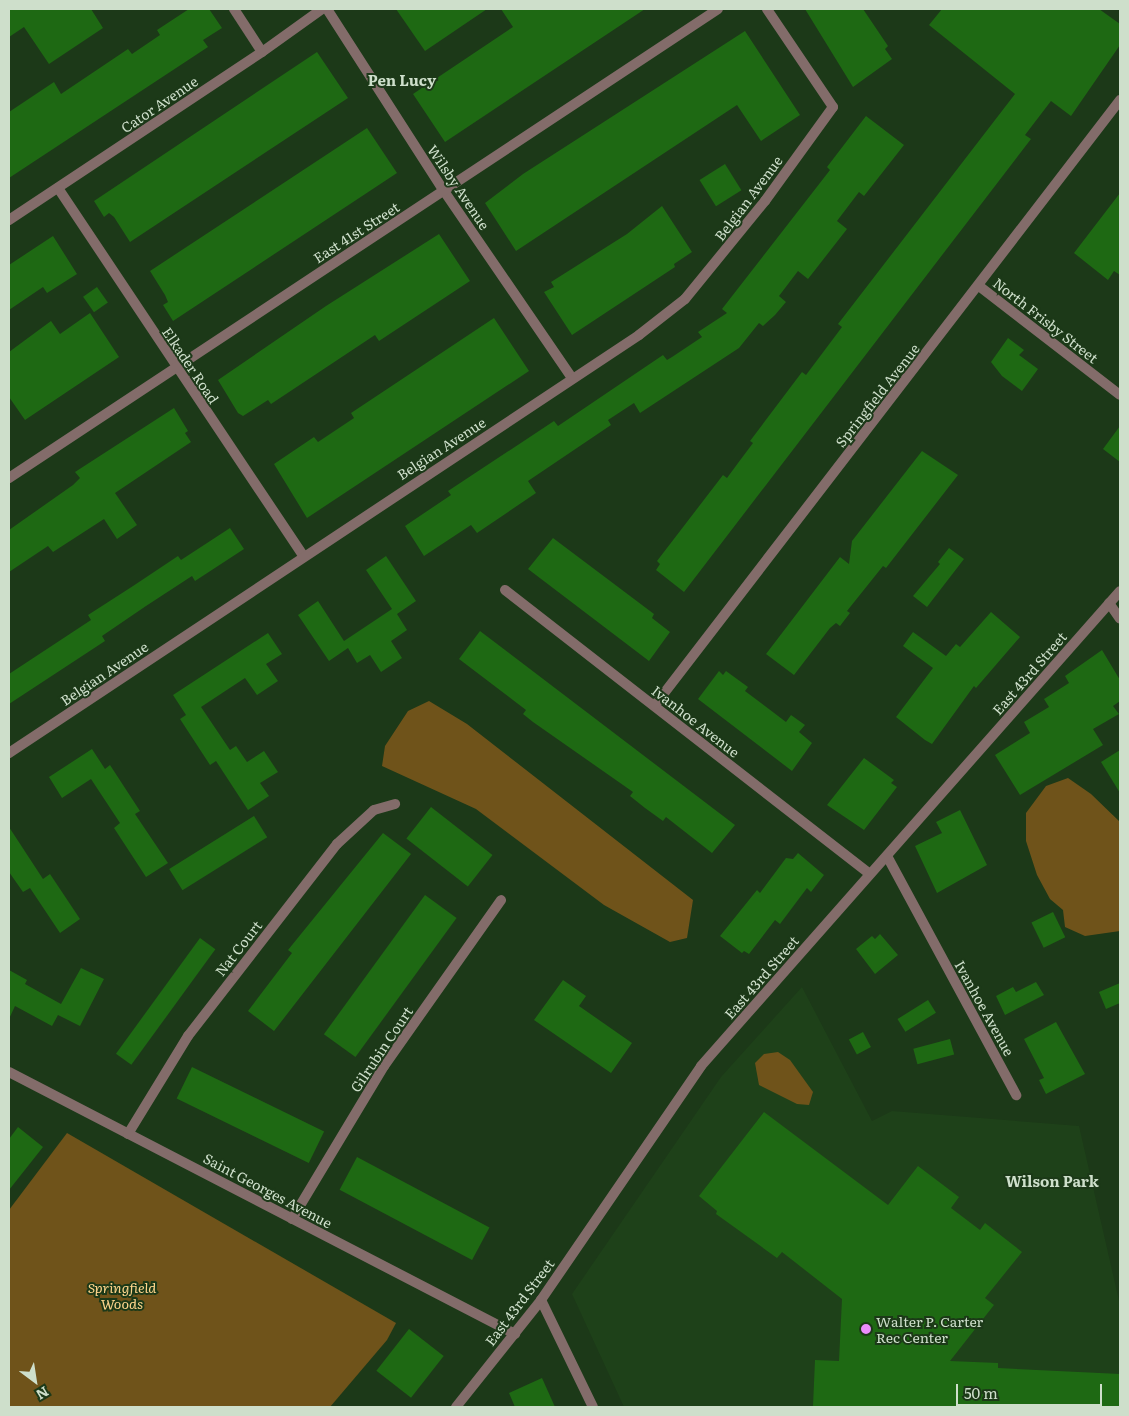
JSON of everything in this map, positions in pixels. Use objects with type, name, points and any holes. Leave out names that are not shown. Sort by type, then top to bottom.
[{"type":"street","points":[[234,9],[262,52]]},
{"type":"street","name":"Cator Avenue","points":[[9,220],[262,52],[322,9]]},
{"type":"street","name":"Wilsby Avenue","points":[[327,9],[444,191],[572,378]]},
{"type":"street","name":"East 41st Street","points":[[9,478],[718,9]]},
{"type":"street","name":"Belgian Avenue","points":[[9,753],[304,555],[666,317],[685,299],[759,208],[833,107],[767,9]]},
{"type":"street","name":"Springfield Avenue","points":[[655,705],[979,286],[1120,100]]},
{"type":"street","name":"Elkader Road","points":[[58,188],[304,555]]},
{"type":"street","name":"North Frisby Street","points":[[979,286],[1120,395]]},
{"type":"street","name":"Ivanhoe Avenue","points":[[505,590],[870,874]]},
{"type":"street","name":"East 43rd Street","points":[[456,1407],[541,1300],[701,1066],[1120,590]]},
{"type":"street","points":[[1109,603],[1120,619]]},
{"type":"street","name":"Nat Court","points":[[128,1134],[188,1036],[337,844],[374,810],[395,804]]},
{"type":"street","name":"Ivanhoe Avenue","points":[[886,856],[1016,1095]]},
{"type":"street","name":"Gilrubin Court","points":[[292,1218],[384,1066],[502,900]]},
{"type":"street","name":"Saint Georges Avenue","points":[[9,1072],[515,1334]]},
{"type":"street","points":[[541,1300],[593,1407]]},
{"type":"shaded area","points":[[802,987],[872,1121],[892,1111],[1079,1126],[1120,1305],[1120,1407],[624,1407],[572,1294],[721,1077]]},
{"type":"green space","points":[[429,701],[467,724],[693,900],[687,938],[670,942],[604,905],[476,809],[382,766],[385,746],[408,711]]},
{"type":"green space","points":[[1068,778],[1091,794],[1120,822],[1120,931],[1085,936],[1065,927],[1063,910],[1050,899],[1037,875],[1026,841],[1026,813],[1046,786]]},
{"type":"green space","points":[[778,1052],[790,1060],[813,1092],[809,1105],[797,1104],[759,1085],[755,1063],[764,1054]]},
{"type":"green space","name":"Springfield Woods","points":[[67,1133],[396,1323],[387,1340],[330,1407],[9,1407],[9,1210]]},
{"type":"building","points":[[9,9],[91,9],[103,28],[49,64],[24,27],[9,37]]},
{"type":"building","points":[[189,9],[209,9],[222,28],[203,40],[208,47],[9,178],[9,112],[54,82],[61,94],[128,49],[132,54],[160,35],[157,30]]},
{"type":"building","points":[[396,9],[487,9],[425,51]]},
{"type":"building","points":[[501,9],[645,9],[445,142],[413,94],[513,27]]},
{"type":"building","points":[[805,9],[863,9],[888,46],[885,49],[892,59],[853,87]]},
{"type":"building","points":[[942,9],[1099,9],[1120,24],[1120,45],[1071,116],[1051,101],[1025,135],[1031,139],[684,592],[656,570],[660,564],[657,561],[723,475],[727,478],[753,443],[750,441],[802,372],[806,375],[842,327],[838,324],[1015,94],[929,25]]},
{"type":"building","points":[[745,31],[800,115],[761,141],[737,105],[516,251],[485,203],[523,174]]},
{"type":"building","points":[[317,52],[348,98],[130,242],[114,217],[109,213],[104,217],[94,201]]},
{"type":"building","points":[[866,116],[904,145],[864,196],[859,192],[837,221],[847,229],[808,279],[798,271],[779,296],[786,302],[775,315],[763,326],[759,323],[739,348],[640,413],[634,403],[608,420],[611,425],[528,481],[536,493],[477,533],[471,525],[424,556],[405,526],[451,495],[448,491],[554,421],[558,426],[663,355],[667,360],[672,357],[702,337],[698,332],[727,313],[722,309],[830,170],[827,167]]},
{"type":"building","points":[[367,128],[397,173],[173,321],[163,305],[168,302],[165,295],[150,271]]},
{"type":"building","points":[[725,164],[741,190],[716,206],[700,180]]},
{"type":"building","points":[[1120,193],[1120,275],[1114,271],[1108,280],[1074,253]]},
{"type":"building","points":[[662,206],[692,252],[674,264],[675,267],[572,335],[544,292],[554,287],[551,282],[627,234]]},
{"type":"building","points":[[439,234],[470,281],[379,341],[375,335],[271,404],[268,400],[243,416],[238,413],[218,380],[326,306]]},
{"type":"building","points":[[53,236],[77,274],[47,293],[43,287],[9,310],[9,265]]},
{"type":"building","points":[[97,287],[108,303],[94,312],[83,297]]},
{"type":"building","points":[[90,313],[119,357],[25,420],[9,397],[9,352],[51,321],[60,334]]},
{"type":"building","points":[[494,318],[529,371],[307,518],[274,464],[314,437],[318,442],[354,418],[351,413]]},
{"type":"building","points":[[1008,338],[1024,350],[1019,355],[1038,369],[1022,391],[1002,376],[991,362]]},
{"type":"building","points":[[174,408],[188,431],[185,433],[191,442],[115,493],[137,525],[117,539],[104,519],[53,552],[48,546],[9,572],[9,530],[73,485],[80,478],[75,472]]},
{"type":"building","points":[[1120,426],[1120,462],[1103,449]]},
{"type":"building","points":[[922,451],[958,475],[886,568],[883,566],[847,611],[850,613],[840,626],[836,623],[830,628],[794,675],[766,654],[840,557],[849,564],[852,541]]},
{"type":"building","points":[[230,528],[244,549],[195,581],[192,576],[146,606],[102,636],[105,641],[9,704],[9,674],[91,620],[88,615],[178,556],[181,560]]},
{"type":"building","points":[[553,538],[654,614],[652,618],[670,632],[649,661],[528,569]]},
{"type":"building","points":[[949,548],[964,559],[927,607],[913,596],[940,564],[938,562]]},
{"type":"building","points":[[386,556],[416,601],[397,614],[407,630],[391,641],[402,658],[381,672],[370,655],[357,663],[348,648],[329,661],[298,615],[318,601],[344,641],[392,609],[366,570]]},
{"type":"building","points":[[991,612],[1020,637],[976,688],[974,686],[932,744],[896,717],[933,668],[903,646],[913,632],[946,656],[956,644],[960,647]]},
{"type":"building","points":[[480,631],[735,825],[712,853],[666,817],[663,821],[645,808],[630,796],[633,792],[533,722],[523,714],[526,710],[459,659]]},
{"type":"building","points":[[268,633],[282,654],[266,664],[278,681],[257,695],[245,678],[201,707],[230,750],[236,746],[247,762],[264,751],[278,772],[260,783],[269,796],[248,810],[216,761],[210,765],[180,719],[186,715],[173,695]]},
{"type":"building","points":[[1102,650],[1120,680],[1120,701],[1113,706],[1119,714],[1093,729],[1103,745],[1020,795],[995,755],[1030,733],[1024,722],[1049,707],[1044,699],[1069,683],[1065,676]]},
{"type":"building","points":[[719,671],[723,675],[726,671],[748,687],[745,691],[786,722],[791,715],[805,725],[799,732],[812,743],[792,771],[698,699]]},
{"type":"building","points":[[92,749],[105,769],[110,765],[140,811],[135,814],[168,863],[146,877],[114,828],[120,823],[91,779],[62,798],[49,777]]},
{"type":"building","points":[[1120,750],[1120,793],[1101,762]]},
{"type":"building","points":[[864,758],[894,780],[891,783],[897,787],[864,830],[827,805]]},
{"type":"building","points":[[431,807],[492,855],[468,887],[406,839]]},
{"type":"building","points":[[960,810],[987,865],[937,893],[915,846],[942,833],[936,822]]},
{"type":"building","points":[[254,816],[267,837],[182,890],[169,869]]},
{"type":"building","points":[[9,827],[43,879],[50,874],[80,919],[60,933],[30,888],[23,892],[9,872]]},
{"type":"building","points":[[383,833],[411,854],[274,1031],[248,1011],[292,953],[288,950]]},
{"type":"building","points":[[798,853],[824,875],[811,892],[807,888],[780,924],[775,920],[749,954],[744,951],[742,953],[720,936],[757,890],[760,893],[786,858],[793,859]]},
{"type":"building","points":[[425,895],[457,918],[355,1057],[324,1034]]},
{"type":"building","points":[[1053,912],[1065,937],[1044,948],[1031,923]]},
{"type":"building","points":[[880,934],[898,955],[875,974],[856,949],[872,936],[875,939]]},
{"type":"building","points":[[200,938],[215,949],[131,1065],[116,1054]]},
{"type":"building","points":[[81,968],[104,979],[80,1026],[58,1015],[52,1026],[15,1006],[9,1019],[9,970],[27,980],[25,984],[61,1004]]},
{"type":"building","points":[[563,980],[586,996],[579,1006],[632,1043],[611,1073],[534,1020]]},
{"type":"building","points":[[1036,982],[1044,995],[1005,1015],[996,996],[1013,987],[1016,992]]},
{"type":"building","points":[[1120,983],[1120,1003],[1106,1009],[1099,992]]},
{"type":"building","points":[[928,1000],[936,1013],[905,1032],[897,1019]]},
{"type":"building","points":[[1056,1022],[1085,1074],[1046,1094],[1039,1080],[1044,1078],[1024,1039]]},
{"type":"building","points":[[863,1032],[871,1047],[857,1055],[849,1040]]},
{"type":"building","points":[[950,1039],[954,1054],[917,1064],[913,1049]]},
{"type":"building","points":[[192,1067],[324,1131],[309,1163],[177,1098]]},
{"type":"building","points":[[764,1112],[888,1205],[918,1166],[959,1197],[951,1208],[980,1230],[985,1223],[1022,1252],[985,1298],[994,1305],[950,1361],[998,1363],[998,1368],[1120,1374],[1119,1407],[813,1406],[815,1360],[839,1361],[842,1299],[782,1252],[777,1258],[716,1214],[717,1211],[699,1196]]},
{"type":"building","points":[[18,1127],[43,1147],[9,1190],[9,1139]]},
{"type":"building","points":[[357,1157],[489,1227],[472,1260],[340,1190]]},
{"type":"building","points":[[409,1329],[444,1356],[411,1398],[376,1371]]},
{"type":"building","points":[[542,1378],[555,1407],[515,1407],[509,1393]]},
{"type":"place","name":"Walter P. Carter Rec Center","points":[[866,1329]]},
{"type":"district","name":"Pen Lucy","points":[[402,80]]},
{"type":"district","name":"Wilson Park","points":[[1052,1181]]}]
